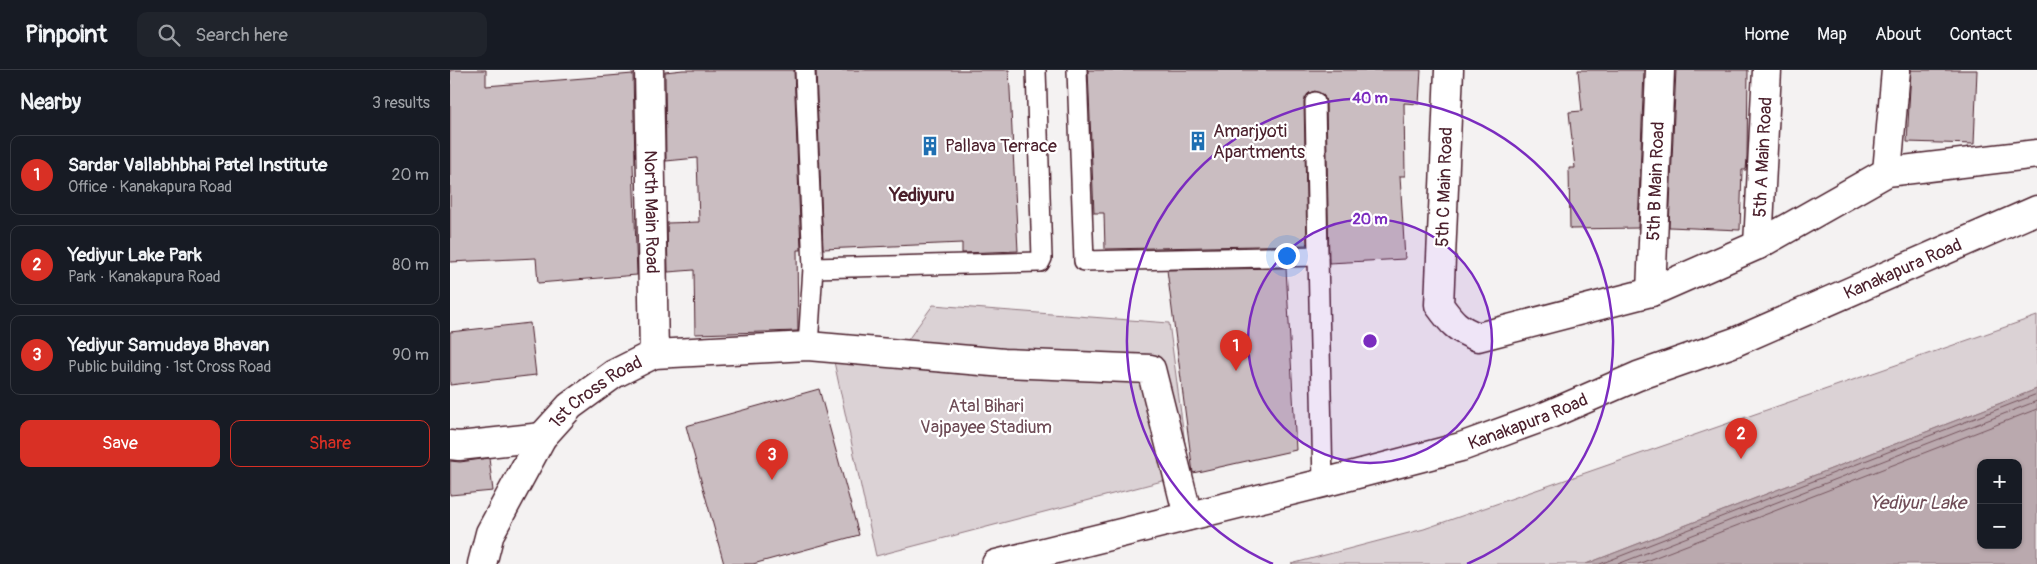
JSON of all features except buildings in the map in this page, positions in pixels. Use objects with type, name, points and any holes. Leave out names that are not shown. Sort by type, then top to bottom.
[{"type":"street","name":"North Main Road","points":[[649,70],[654,354]]},
{"type":"street","name":"5th C Main Road","points":[[1449,70],[1439,305],[1454,326],[1462,332],[1478,337],[1651,292]]},
{"type":"street","name":"5th B Main Road","points":[[1651,292],[1660,70]]},
{"type":"street","name":"5th A Main Road","points":[[1758,245],[1767,70]]},
{"type":"street","points":[[1887,172],[1896,70]]},
{"type":"street","points":[[1651,292],[1758,245],[1887,172],[2037,154]]},
{"type":"street","name":"Kanakapura Road","points":[[996,564],[1324,483],[1461,446],[1546,416],[1638,376],[1735,342],[2037,210]]},
{"type":"street","name":"1st Cross Road","points":[[482,564],[490,533],[542,437],[570,406],[614,374],[654,354],[808,346],[1004,362],[1151,369],[1188,516]]},
{"type":"street","points":[[450,445],[542,437]]},
{"type":"lane","points":[[805,70],[813,268],[808,346]]},
{"type":"lane","points":[[813,268],[1040,262],[1042,258],[1036,70]]},
{"type":"lane","points":[[1077,70],[1084,261],[1318,256]]},
{"type":"lane","points":[[1315,102],[1324,483]]},
{"type":"green space","name":"Atal Bihari Vajpayee Stadium","points":[[933,305],[1169,323],[1189,474],[876,556],[833,357],[897,355]]},
{"type":"green space","points":[[2037,316],[2037,389],[1586,564],[1291,564],[1424,529]]},
{"type":"water","name":"Yediyur Lake","points":[[2037,389],[2037,564],[1586,564]]},
{"type":"place","name":"Amarjyoti Apartments","points":[[1198,141]]},
{"type":"place","name":"Pallava Terrace","points":[[930,146]]},
{"type":"place","name":"Sardar Vallabhbhai Patel Institute","points":[[1236,371]]},
{"type":"place","name":"Yediyur Lake Park","points":[[1741,459]]},
{"type":"place","name":"Yediyur Samudaya Bhavan","points":[[772,480]]},
{"type":"district","name":"Yediyuru","points":[[922,194]]}]
